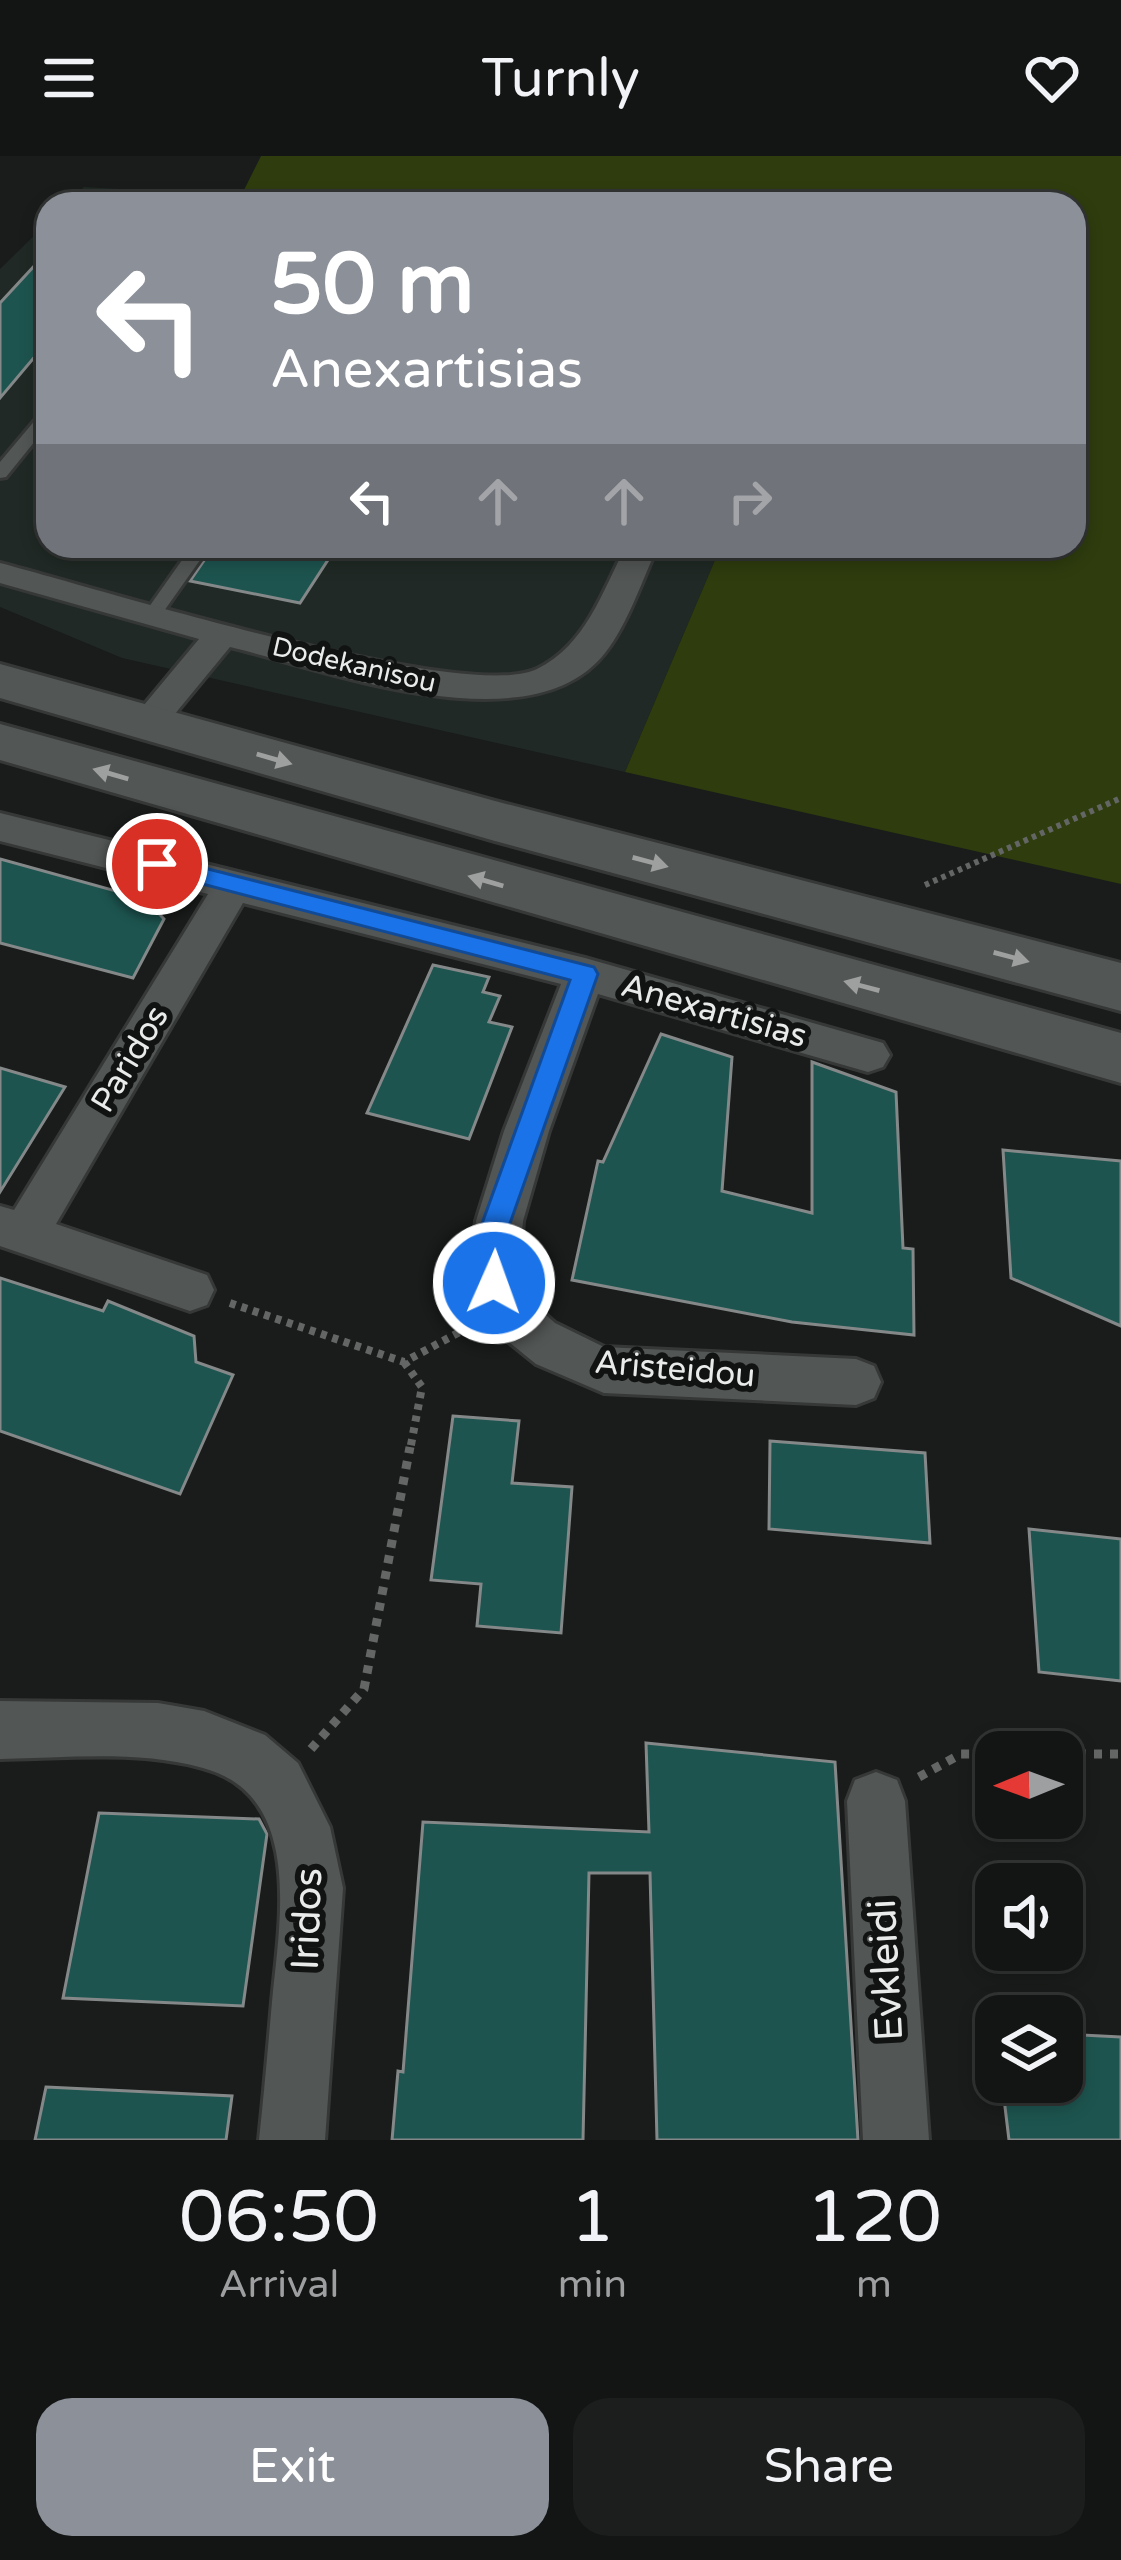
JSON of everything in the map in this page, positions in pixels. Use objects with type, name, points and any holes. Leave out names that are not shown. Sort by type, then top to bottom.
[{"type":"main road","points":[[0,681],[494,821],[1121,987]]},
{"type":"main road","points":[[0,742],[1121,1058]]},
{"type":"street","name":"Dodekanisou","points":[[0,573],[221,634],[477,691],[527,686],[564,670],[591,648],[636,558]]},
{"type":"street","points":[[147,723],[221,634]]},
{"type":"street","name":"Anexartisias","points":[[0,827],[585,974],[868,1055]]},
{"type":"street","name":"Paridos","points":[[190,1290],[13,1230],[235,883]]},
{"type":"street","points":[[506,1307],[494,1283],[494,1229],[585,974]]},
{"type":"street","name":"Aristeidou","points":[[506,1307],[530,1335],[604,1370],[856,1382]]},
{"type":"street","name":"Iridos","points":[[0,1730],[176,1734],[209,1740],[238,1749],[281,1785],[301,1820],[313,1888],[292,2140]]},
{"type":"street","name":"Evkleidi","points":[[876,1801],[896,2140]]},
{"type":"lane","points":[[0,473],[36,435]]},
{"type":"lane","points":[[152,614],[192,558]]},
{"type":"path","points":[[857,915],[1121,798]]},
{"type":"path","points":[[190,1290],[404,1362],[422,1387],[364,1689],[281,1785]]},
{"type":"path","points":[[404,1362],[506,1307]]},
{"type":"path","points":[[876,1801],[961,1754],[975,1754]]},
{"type":"path","points":[[1083,1754],[1121,1754]]},
{"type":"shaded area","points":[[84,187],[169,192],[79,192]]},
{"type":"shaded area","points":[[36,234],[36,558],[716,558],[625,772],[122,658],[0,607],[0,269]]},
{"type":"green space","points":[[261,156],[1121,156],[1121,884],[625,772],[716,558],[1086,558],[1086,192],[243,192]]},
{"type":"building","points":[[36,264],[36,355],[0,398],[0,303]]},
{"type":"building","points":[[206,558],[329,558],[300,603],[190,581]]},
{"type":"building","points":[[0,859],[145,899],[164,919],[133,978],[0,943]]},
{"type":"building","points":[[433,965],[489,977],[483,992],[500,996],[489,1022],[512,1027],[469,1139],[367,1113]]},
{"type":"building","points":[[661,1034],[732,1057],[722,1191],[812,1213],[812,1062],[896,1092],[903,1248],[913,1249],[914,1335],[792,1322],[572,1280],[598,1161],[603,1162]]},
{"type":"building","points":[[0,1068],[65,1087],[0,1192]]},
{"type":"building","points":[[1003,1150],[1121,1161],[1121,1326],[1011,1278]]},
{"type":"building","points":[[0,1278],[103,1311],[108,1301],[194,1336],[196,1362],[233,1375],[180,1494],[0,1431]]},
{"type":"building","points":[[453,1416],[519,1421],[512,1483],[572,1487],[561,1633],[477,1626],[481,1584],[431,1580]]},
{"type":"building","points":[[770,1441],[925,1453],[930,1543],[769,1529]]},
{"type":"building","points":[[1029,1529],[1121,1539],[1121,1681],[1039,1672]]},
{"type":"building","points":[[646,1743],[835,1762],[858,2140],[657,2140],[650,1873],[589,1873],[583,2140],[392,2140],[398,2071],[403,2072],[423,1822],[649,1832]]},
{"type":"building","points":[[99,1813],[259,1819],[267,1834],[243,2006],[63,1998]]},
{"type":"building","points":[[1083,2035],[1121,2037],[1121,2140],[1009,2140],[1005,2103],[1083,2103]]},
{"type":"building","points":[[46,2087],[232,2096],[226,2140],[35,2140]]},
{"type":"route","points":[[157,864],[585,974],[494,1229],[490,1259],[494,1283]]}]
